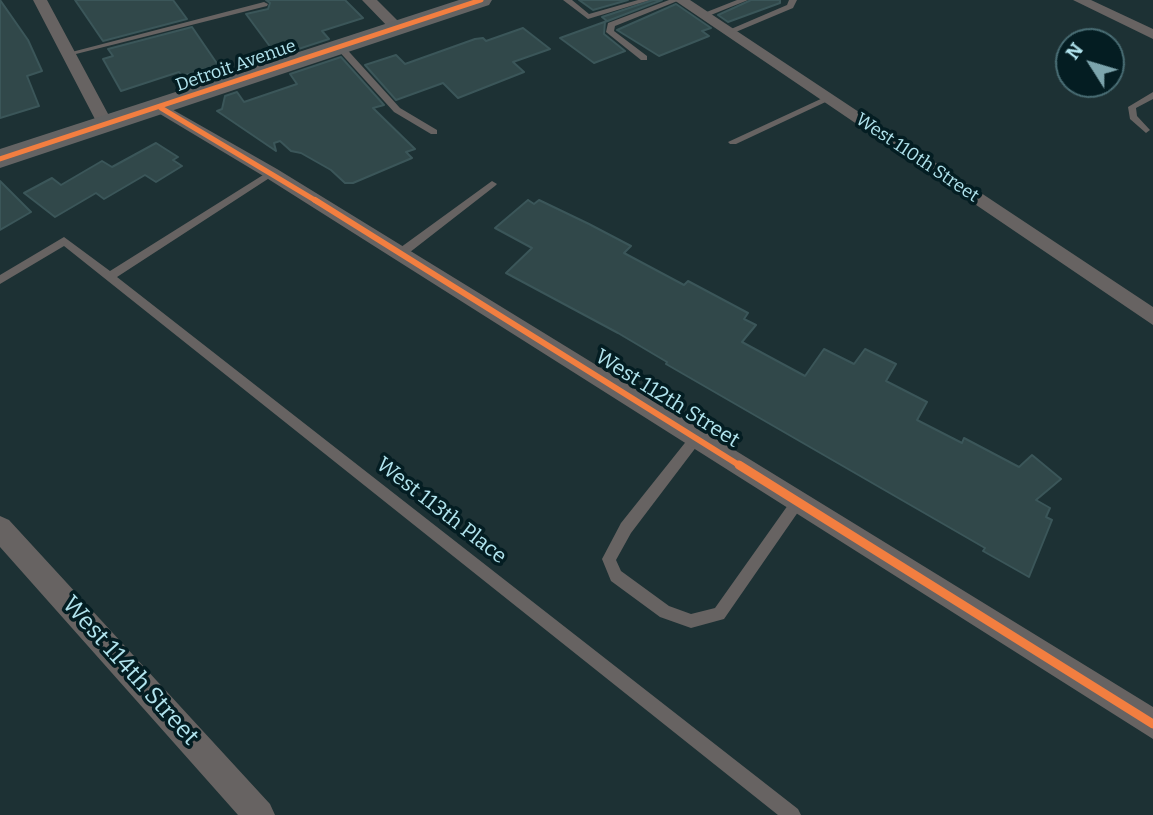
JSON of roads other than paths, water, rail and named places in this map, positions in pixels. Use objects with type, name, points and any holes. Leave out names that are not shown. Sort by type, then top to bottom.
[{"type":"main road","name":"Detroit Avenue","points":[[0,159],[161,108],[481,0]]},
{"type":"street","points":[[40,0],[106,125]]},
{"type":"street","points":[[369,0],[396,27]]},
{"type":"street","name":"West 110th Street","points":[[679,0],[1153,317]]},
{"type":"street","points":[[1080,0],[1153,35]]},
{"type":"street","name":"West 112th Street","points":[[161,108],[401,253],[1153,724]]},
{"type":"street","name":"West 114th Street","points":[[0,528],[259,815]]},
{"type":"lane","points":[[567,0],[588,17],[646,0]]},
{"type":"lane","points":[[644,58],[610,32],[611,25],[679,0]]},
{"type":"lane","points":[[704,15],[744,0]]},
{"type":"lane","points":[[728,32],[790,6],[793,0]]},
{"type":"lane","points":[[68,54],[264,4]]},
{"type":"lane","points":[[339,46],[397,110],[434,132]]},
{"type":"lane","points":[[1146,130],[1132,117],[1132,107],[1153,95]]},
{"type":"lane","points":[[733,142],[828,99]]},
{"type":"lane","points":[[110,276],[271,173]]},
{"type":"lane","points":[[401,253],[492,184]]},
{"type":"lane","name":"West 113th Place","points":[[0,280],[64,241],[792,815]]},
{"type":"lane","points":[[696,438],[626,528],[609,559],[616,576],[665,612],[691,621],[719,614],[798,502]]}]
